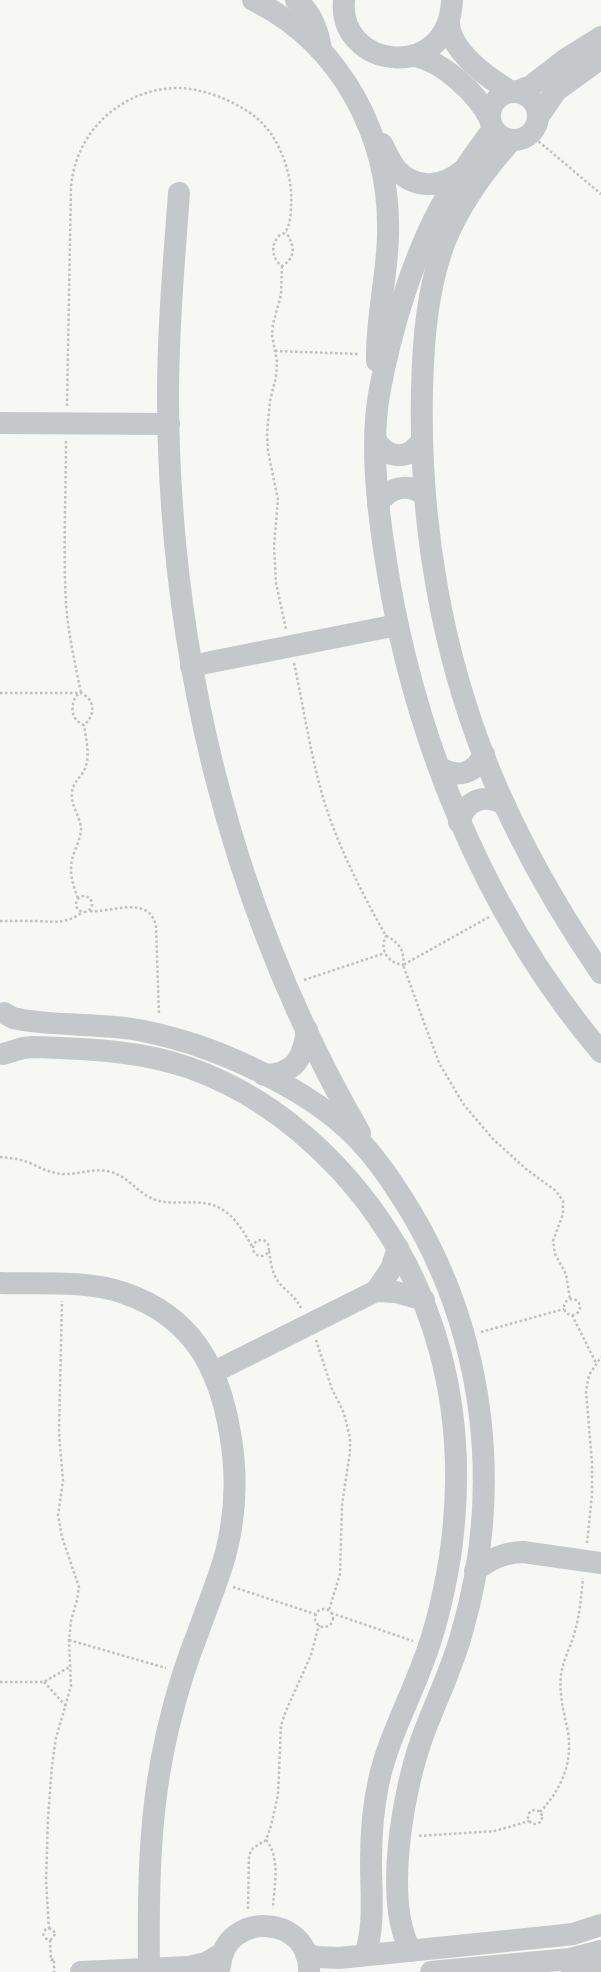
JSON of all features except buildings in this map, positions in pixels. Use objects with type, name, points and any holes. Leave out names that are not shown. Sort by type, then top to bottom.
[{"type":"street","points":[[252,0],[294,26],[321,50],[347,83],[369,124],[398,171],[408,179],[431,185],[448,181],[463,171],[556,91],[601,58]]},
{"type":"street","points":[[296,0],[312,19],[321,50]]},
{"type":"street","points":[[344,0],[345,18],[350,31],[371,51],[385,57],[414,56],[427,49],[439,39],[451,11]]},
{"type":"street","points":[[451,11],[449,30],[455,44],[487,76],[513,92],[521,93],[531,99],[537,110],[512,128],[467,197],[445,242],[437,265],[427,315],[422,370],[422,440],[425,495],[434,568],[449,647],[460,686],[504,804],[544,881],[601,973]]},
{"type":"street","points":[[512,128],[490,112],[495,101],[506,93],[531,86],[566,59],[601,37]]},
{"type":"street","points":[[414,56],[430,60],[444,69],[480,103],[512,128]]},
{"type":"street","points":[[369,124],[381,167],[388,213],[387,251],[378,335],[377,365],[380,391]]},
{"type":"street","points":[[463,171],[439,210],[421,249],[396,327],[380,391],[376,441],[378,504],[387,570],[398,625],[417,699],[459,822],[488,882],[541,971],[601,1052]]},
{"type":"street","points":[[179,193],[169,343],[169,424],[176,544],[191,666],[203,727],[228,823],[261,924],[286,986],[348,1113],[414,1218],[437,1260],[448,1285],[465,1336],[472,1363],[481,1419],[484,1483],[475,1571],[463,1631],[452,1665],[421,1741],[412,1771],[400,1838],[398,1860],[399,1912],[405,1938],[411,1951]]},
{"type":"street","points":[[0,422],[169,424]]},
{"type":"street","points":[[376,441],[387,452],[395,455],[411,452],[418,447],[422,440]]},
{"type":"street","points":[[378,504],[388,492],[403,487],[411,488],[425,495]]},
{"type":"street","points":[[191,666],[398,625]]},
{"type":"street","points":[[439,767],[447,772],[465,773],[474,769],[480,763],[484,754]]},
{"type":"street","points":[[459,822],[462,812],[476,800],[496,799],[504,804]]},
{"type":"street","points":[[2,1010],[13,1018],[23,1020],[113,1026],[163,1035],[195,1045],[284,1084],[336,1120],[371,1152]]},
{"type":"street","points":[[2,1010],[9,1033],[2,1056]]},
{"type":"street","points":[[264,1075],[276,1074],[287,1070],[296,1063],[303,1053],[307,1030]]},
{"type":"street","points":[[2,1056],[23,1048],[33,1047],[104,1050],[142,1055],[187,1067],[234,1087],[277,1112],[316,1144],[346,1177],[372,1207],[398,1248],[424,1300],[446,1371],[453,1424],[455,1499],[450,1554],[440,1606],[429,1646],[394,1732],[380,1778],[372,1830],[370,1936],[365,1955]]},
{"type":"street","points":[[346,1177],[363,1177],[368,1171],[371,1152]]},
{"type":"street","points":[[372,1207],[373,1195],[377,1189],[383,1185],[394,1185]]},
{"type":"street","points":[[214,1372],[376,1291],[391,1269],[398,1248]]},
{"type":"street","points":[[0,1283],[105,1288],[140,1299],[156,1308],[184,1330],[214,1372],[225,1404],[234,1474],[232,1527],[218,1582],[184,1673],[161,1759],[152,1824],[148,1904],[150,1969]]},
{"type":"street","points":[[376,1291],[396,1292],[424,1300]]},
{"type":"street","points":[[481,1521],[497,1538],[523,1552]]},
{"type":"street","points":[[475,1571],[498,1556],[523,1552],[594,1562]]},
{"type":"street","points":[[81,1972],[221,1963],[233,1938],[248,1928],[260,1925],[272,1926],[287,1931],[299,1941],[308,1963],[328,1958],[574,1934],[601,1925]]},
{"type":"street","points":[[528,1939],[525,1949],[528,1959],[533,1963]]},
{"type":"street","points":[[498,1942],[504,1956],[501,1966]]},
{"type":"street","points":[[431,1972],[561,1960],[601,1951]]},
{"type":"street","points":[[561,1960],[585,1970],[601,1969]]},
{"type":"path","points":[[83,912],[79,911],[76,907],[78,898],[70,873],[81,828],[72,795],[75,782],[84,771],[86,765],[87,745],[84,725],[92,715],[92,708],[90,701],[81,693],[69,630],[65,580],[72,173],[80,149],[94,128],[105,117],[124,103],[143,94],[155,90],[181,88],[220,97],[264,124],[286,166],[291,193],[291,207],[286,232],[293,243],[294,250],[292,257],[282,266],[281,296],[273,324],[272,335],[277,362],[267,434],[278,500],[274,546],[276,583],[319,783],[328,814],[353,876],[386,936],[393,939],[400,947],[404,956],[403,965],[431,1044],[439,1063],[464,1105],[477,1123],[509,1155],[560,1196],[564,1207],[554,1236],[553,1248],[566,1274],[570,1299]]},
{"type":"path","points":[[512,128],[601,194]]},
{"type":"path","points":[[282,266],[274,257],[274,245],[279,236],[286,232]]},
{"type":"path","points":[[275,351],[360,355],[360,363],[377,365]]},
{"type":"path","points":[[0,693],[81,693]]},
{"type":"path","points":[[81,693],[76,696],[72,712],[78,723],[84,725]]},
{"type":"path","points":[[78,898],[84,896],[90,898],[93,904],[90,910]]},
{"type":"path","points":[[0,921],[53,923],[74,918],[90,910],[104,911],[122,907],[135,907],[145,910],[152,915],[156,926],[158,1015],[167,1018]]},
{"type":"path","points":[[386,936],[384,944],[385,953],[392,962],[403,965],[503,909]]},
{"type":"path","points":[[286,986],[385,953]]},
{"type":"path","points":[[0,1157],[20,1160],[41,1169],[62,1174],[93,1170],[112,1172],[121,1176],[146,1196],[156,1200],[166,1203],[196,1202],[222,1209],[240,1225],[257,1254],[264,1256],[269,1251]]},
{"type":"path","points":[[253,1248],[256,1242],[262,1240],[268,1244],[270,1264],[276,1279],[300,1305],[319,1345],[329,1382],[347,1424],[350,1438],[350,1452],[342,1505],[340,1574],[328,1610]]},
{"type":"path","points":[[49,1929],[46,1881],[53,1751],[71,1686],[71,1621],[79,1586],[62,1537],[58,1515],[63,1473],[59,1433],[62,1285]]},
{"type":"path","points":[[564,1309],[565,1303],[570,1299],[576,1300],[580,1306],[578,1312],[572,1315]]},
{"type":"path","points":[[465,1336],[564,1309]]},
{"type":"path","points":[[564,1309],[572,1315],[596,1363]]},
{"type":"path","points":[[540,1812],[555,1794],[568,1764],[570,1746],[562,1706],[560,1683],[564,1661],[594,1562],[590,1432],[586,1391],[590,1375],[601,1357]]},
{"type":"path","points":[[218,1582],[315,1614]]},
{"type":"path","points":[[315,1614],[321,1609],[328,1610],[429,1646]]},
{"type":"path","points":[[315,1614],[316,1622],[322,1627],[330,1624],[332,1613]]},
{"type":"path","points":[[248,1928],[249,1855],[253,1848],[266,1840],[271,1826],[278,1795],[281,1726],[311,1655],[319,1625]]},
{"type":"path","points":[[70,1640],[184,1673]]},
{"type":"path","points":[[0,1682],[44,1682],[71,1666]]},
{"type":"path","points":[[44,1682],[66,1706]]},
{"type":"path","points":[[528,1821],[527,1818],[530,1811],[538,1810],[540,1812]]},
{"type":"path","points":[[400,1838],[495,1831],[528,1821],[536,1824],[542,1820],[540,1812]]},
{"type":"path","points":[[266,1840],[273,1851],[275,1863],[272,1926]]},
{"type":"path","points":[[49,1929],[46,1929],[43,1935],[44,1938],[50,1940]]},
{"type":"path","points":[[49,1929],[54,1932],[53,1939],[50,1940],[54,1972]]}]
